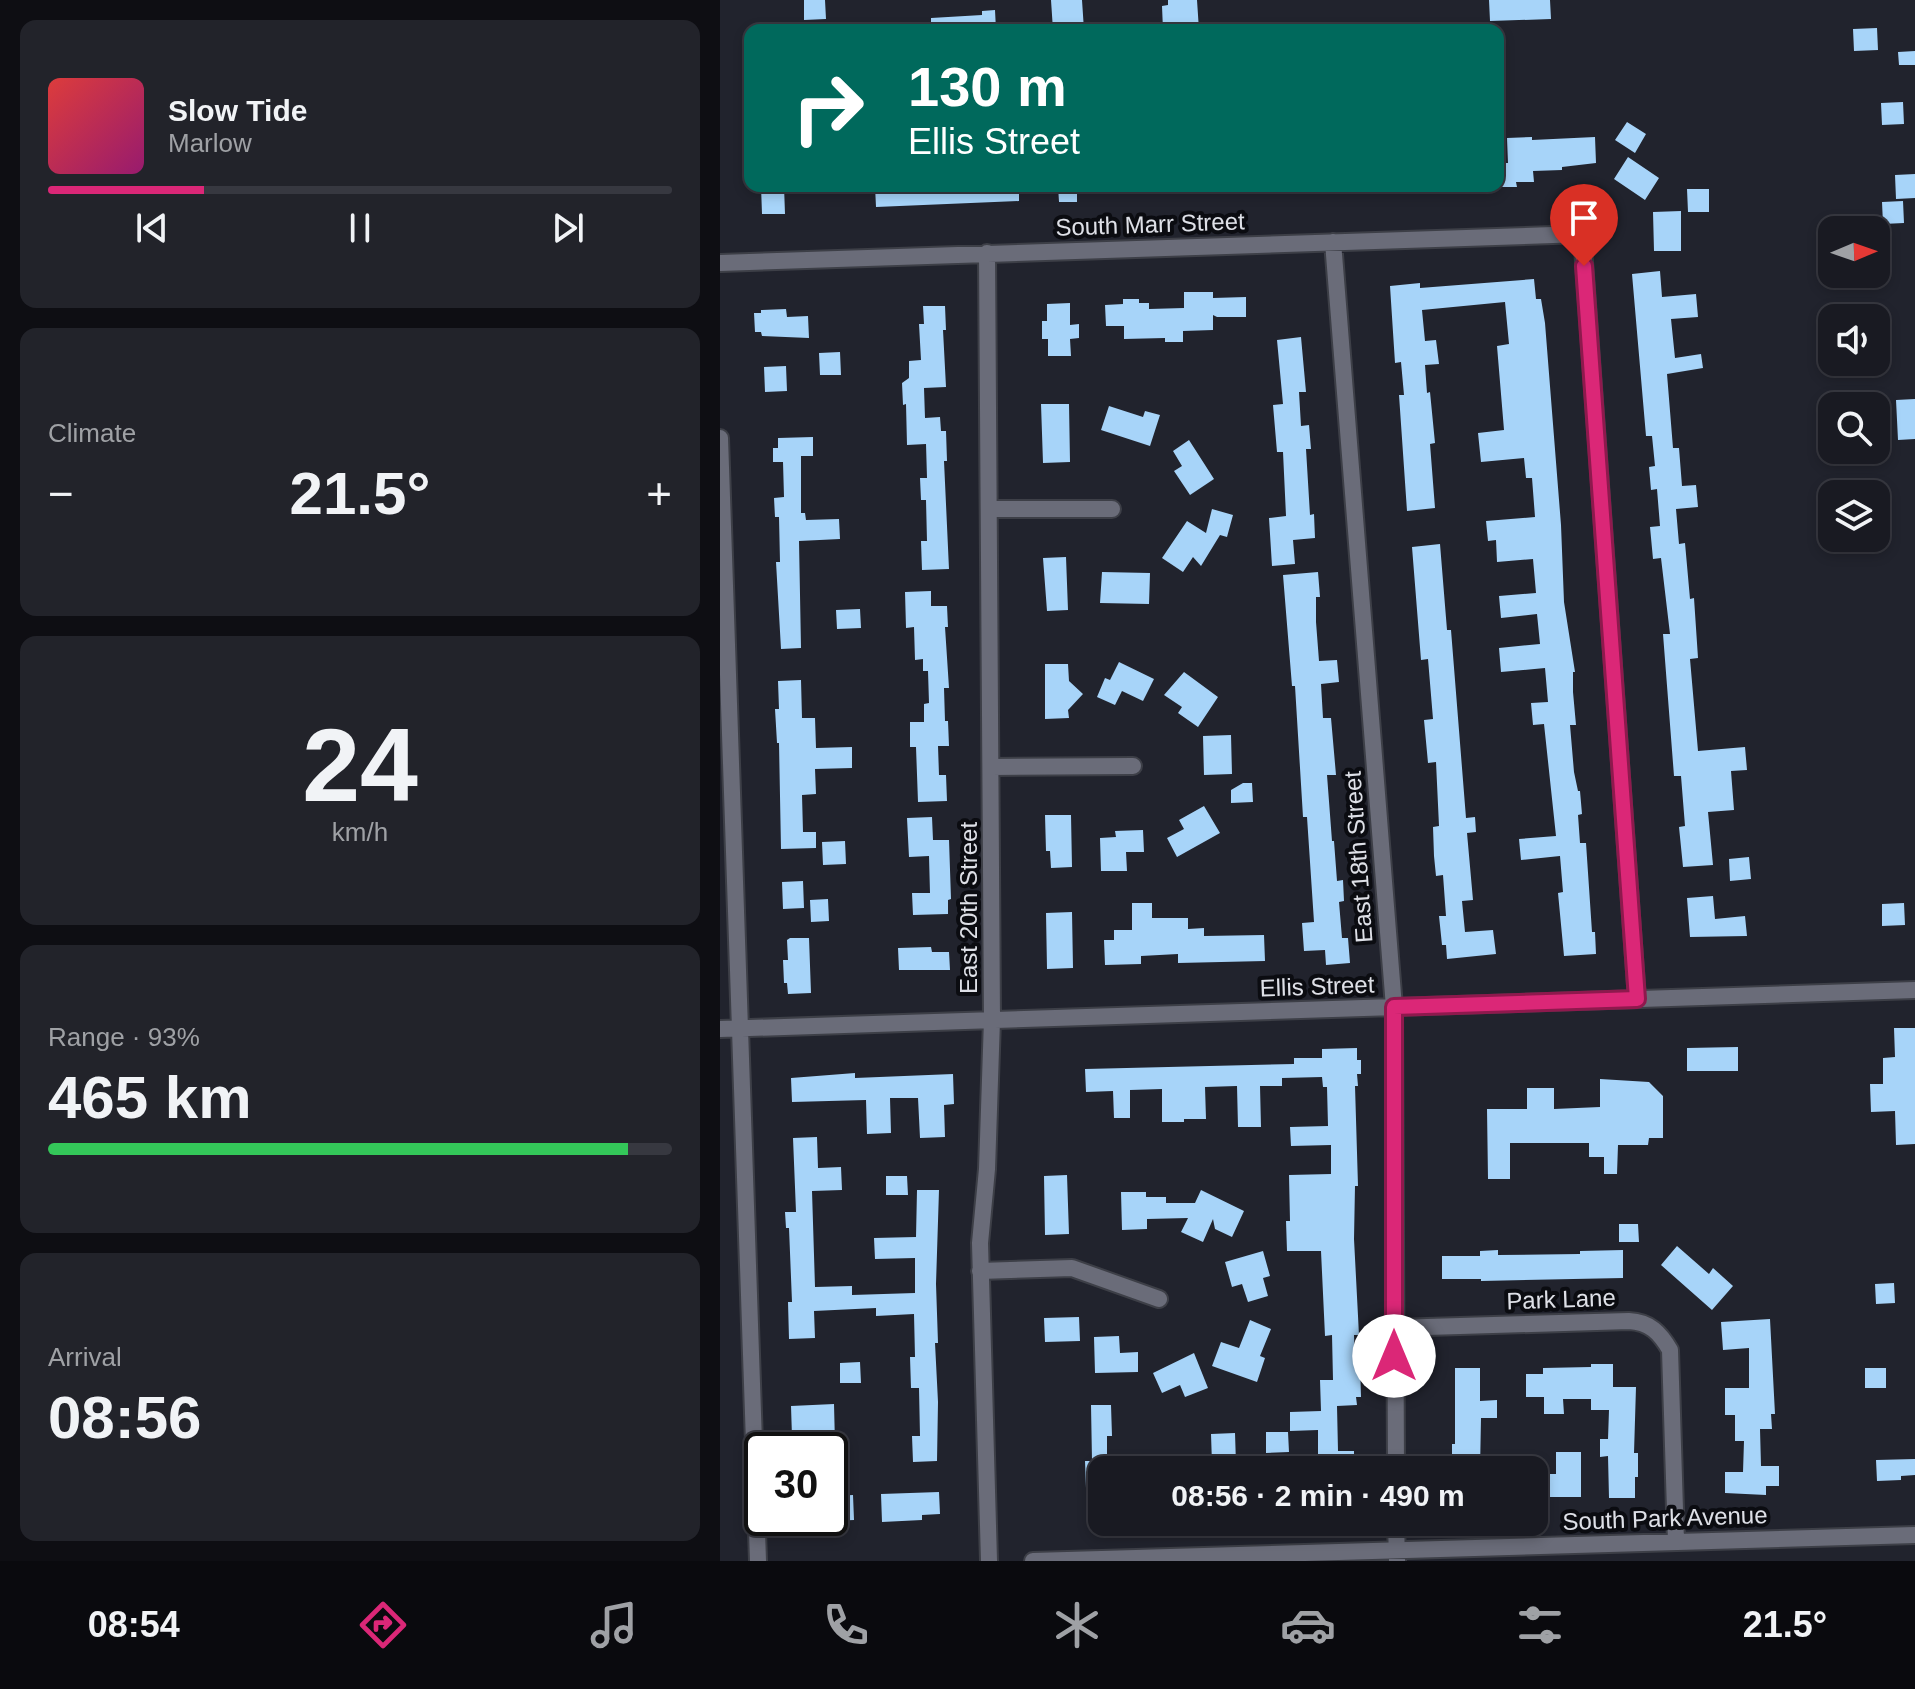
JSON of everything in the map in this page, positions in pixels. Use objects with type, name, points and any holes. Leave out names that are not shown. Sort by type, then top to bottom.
[{"type":"street","name":"South Marr Street","points":[[720,263],[1582,234],[1637,999]]},
{"type":"street","name":"East 18th Street","points":[[1333,242],[1394,1007],[1396,1456]]},
{"type":"street","name":"East 20th Street","points":[[987,253],[992,1020],[980,1271],[989,1561]]},
{"type":"street","points":[[720,438],[758,1561]]},
{"type":"street","points":[[989,509],[1112,509]]},
{"type":"street","points":[[991,767],[1133,766]]},
{"type":"street","name":"Ellis Street","points":[[720,1029],[1915,990]]},
{"type":"street","points":[[980,1271],[1072,1268],[1159,1299]]},
{"type":"street","name":"Park Lane","points":[[1394,1328],[1629,1321],[1655,1329],[1670,1350],[1676,1542]]},
{"type":"street","name":"South Park Avenue","points":[[1033,1561],[1396,1556],[1676,1542],[1915,1535]]},
{"type":"building","points":[[804,0],[825,0],[826,19],[804,20]]},
{"type":"building","points":[[1051,0],[1082,0],[1084,24],[1053,24]]},
{"type":"building","points":[[1168,0],[1197,0],[1199,24],[1163,24],[1162,6],[1168,5]]},
{"type":"building","points":[[1489,0],[1550,0],[1551,19],[1490,21]]},
{"type":"building","points":[[995,10],[996,24],[931,24],[931,18],[982,15],[982,11]]},
{"type":"building","points":[[1877,28],[1878,50],[1854,51],[1853,29]]},
{"type":"building","points":[[1915,51],[1915,65],[1899,65],[1898,52]]},
{"type":"building","points":[[1903,102],[1904,124],[1882,125],[1881,103]]},
{"type":"building","points":[[1627,122],[1646,134],[1635,153],[1615,140]]},
{"type":"building","points":[[1595,137],[1596,163],[1562,167],[1562,170],[1533,171],[1534,182],[1516,182],[1517,187],[1504,187],[1504,163],[1508,163],[1507,138]]},
{"type":"building","points":[[1628,157],[1659,178],[1645,200],[1614,179]]},
{"type":"building","points":[[1915,174],[1915,198],[1896,199],[1895,175]]},
{"type":"building","points":[[1687,189],[1709,189],[1709,212],[1688,212]]},
{"type":"building","points":[[761,192],[784,192],[785,214],[762,214]]},
{"type":"building","points":[[875,192],[1019,192],[1019,201],[876,207]]},
{"type":"building","points":[[1058,192],[1077,192],[1077,202],[1059,202]]},
{"type":"building","points":[[1903,201],[1904,223],[1890,224],[1890,216],[1883,216],[1882,202]]},
{"type":"building","points":[[1681,211],[1681,251],[1654,251],[1653,212]]},
{"type":"building","points":[[1660,271],[1662,297],[1696,294],[1698,317],[1671,319],[1675,358],[1701,354],[1703,368],[1667,374],[1673,448],[1679,448],[1682,486],[1696,485],[1698,507],[1676,509],[1679,544],[1685,543],[1690,599],[1694,598],[1698,658],[1690,659],[1698,751],[1745,747],[1747,770],[1731,771],[1734,810],[1708,812],[1713,865],[1683,867],[1679,827],[1685,826],[1681,776],[1674,776],[1663,634],[1670,634],[1661,558],[1653,559],[1650,527],[1660,526],[1657,489],[1651,490],[1649,467],[1655,466],[1652,436],[1646,436],[1632,274]]},
{"type":"building","points":[[1534,279],[1536,299],[1541,299],[1545,323],[1564,602],[1575,672],[1576,725],[1570,725],[1582,814],[1578,815],[1580,843],[1586,843],[1596,954],[1564,956],[1558,893],[1563,892],[1560,856],[1521,860],[1519,839],[1556,836],[1544,724],[1533,725],[1531,703],[1548,702],[1545,668],[1501,672],[1499,648],[1540,644],[1537,614],[1501,618],[1499,596],[1536,593],[1533,559],[1497,562],[1496,540],[1488,541],[1486,521],[1535,517],[1532,478],[1526,478],[1524,458],[1481,462],[1478,433],[1504,430],[1497,346],[1509,344],[1505,302],[1422,310],[1425,341],[1436,340],[1439,364],[1425,365],[1435,443],[1430,444],[1435,508],[1407,511],[1399,395],[1404,395],[1401,362],[1395,363],[1390,286],[1420,283],[1420,288]]},
{"type":"building","points":[[1184,292],[1213,292],[1213,298],[1246,297],[1246,317],[1213,315],[1213,330],[1183,331],[1183,342],[1165,342],[1165,338],[1124,339],[1124,326],[1106,326],[1105,305],[1123,304],[1123,299],[1139,299],[1139,303],[1149,303],[1149,309],[1184,308]]},
{"type":"building","points":[[1070,303],[1070,325],[1079,324],[1079,338],[1070,339],[1071,356],[1048,356],[1048,339],[1042,339],[1042,321],[1047,321],[1047,304]]},
{"type":"building","points":[[923,306],[945,306],[946,387],[924,388],[925,418],[940,417],[941,431],[946,431],[947,461],[944,461],[949,569],[922,570],[921,541],[927,541],[926,500],[921,500],[920,478],[927,478],[926,444],[907,445],[906,404],[903,405],[902,383],[909,378],[909,361],[921,360],[919,324],[924,324]]},
{"type":"building","points":[[786,309],[787,317],[808,316],[809,338],[762,336],[761,332],[755,332],[754,313]]},
{"type":"building","points":[[1301,337],[1306,392],[1299,392],[1301,426],[1309,425],[1311,449],[1306,449],[1310,515],[1314,514],[1315,538],[1293,540],[1295,564],[1272,566],[1269,518],[1286,516],[1283,452],[1277,452],[1273,405],[1283,404],[1277,340]]},
{"type":"building","points":[[840,352],[841,375],[820,375],[819,353]]},
{"type":"building","points":[[786,366],[787,391],[765,392],[764,367]]},
{"type":"building","points":[[1915,399],[1915,439],[1898,440],[1896,400]]},
{"type":"building","points":[[1041,404],[1069,404],[1070,462],[1043,463]]},
{"type":"building","points":[[1109,406],[1143,417],[1145,411],[1160,415],[1150,446],[1101,430]]},
{"type":"building","points":[[813,437],[813,456],[801,456],[801,513],[805,513],[806,520],[839,519],[840,539],[799,541],[801,648],[781,649],[776,562],[780,562],[779,517],[775,517],[774,498],[784,497],[783,462],[773,462],[773,448],[778,448],[778,438]]},
{"type":"building","points":[[1189,440],[1214,479],[1190,495],[1174,471],[1182,466],[1173,451]]},
{"type":"building","points":[[1212,509],[1233,515],[1227,537],[1220,535],[1201,566],[1193,557],[1183,572],[1162,558],[1187,521],[1206,533]]},
{"type":"building","points":[[1440,544],[1447,630],[1451,630],[1466,818],[1475,817],[1476,832],[1467,833],[1473,900],[1462,901],[1465,932],[1493,930],[1496,954],[1447,959],[1439,916],[1446,916],[1443,875],[1436,876],[1434,856],[1433,827],[1439,826],[1436,762],[1428,763],[1424,720],[1433,719],[1428,659],[1421,660],[1412,547]]},
{"type":"building","points":[[1066,557],[1068,610],[1047,611],[1043,558]]},
{"type":"building","points":[[1102,572],[1150,573],[1149,604],[1100,603]]},
{"type":"building","points":[[1318,572],[1320,597],[1316,597],[1316,622],[1319,661],[1337,660],[1339,682],[1321,684],[1323,718],[1331,718],[1336,775],[1327,775],[1332,841],[1337,881],[1343,880],[1344,901],[1339,902],[1342,938],[1348,938],[1350,963],[1326,965],[1325,950],[1304,951],[1302,923],[1314,922],[1283,575]]},
{"type":"building","points":[[931,591],[931,606],[947,606],[948,627],[945,627],[949,688],[944,688],[949,746],[938,746],[939,775],[946,775],[947,801],[918,802],[916,747],[910,747],[910,722],[924,722],[924,704],[929,703],[928,671],[923,671],[923,659],[915,660],[914,627],[906,628],[905,592]]},
{"type":"building","points":[[860,609],[861,628],[837,629],[836,610]]},
{"type":"building","points":[[1119,662],[1154,679],[1143,701],[1122,691],[1115,705],[1097,697],[1105,678],[1110,680]]},
{"type":"building","points":[[1045,664],[1068,664],[1069,681],[1083,694],[1068,710],[1069,718],[1045,719]]},
{"type":"building","points":[[1184,672],[1218,697],[1198,727],[1178,713],[1182,707],[1164,695]]},
{"type":"building","points":[[801,680],[802,718],[815,718],[816,748],[852,747],[852,768],[815,769],[816,794],[802,795],[803,832],[816,832],[816,848],[781,849],[779,743],[775,709],[779,709],[778,681]]},
{"type":"building","points":[[1231,735],[1232,774],[1204,775],[1203,736]]},
{"type":"building","points":[[1243,783],[1252,783],[1253,802],[1231,803],[1231,790]]},
{"type":"building","points":[[1204,806],[1220,833],[1177,857],[1167,838],[1184,829],[1179,820]]},
{"type":"building","points":[[1045,815],[1071,815],[1072,867],[1051,868],[1050,851],[1046,851]]},
{"type":"building","points":[[932,817],[933,840],[949,840],[951,899],[948,900],[948,914],[913,915],[912,893],[930,893],[929,856],[909,857],[907,818]]},
{"type":"building","points":[[1143,830],[1144,852],[1126,852],[1127,871],[1101,871],[1100,838],[1116,837],[1115,831]]},
{"type":"building","points":[[845,841],[846,864],[823,865],[822,842]]},
{"type":"building","points":[[1749,857],[1751,879],[1730,881],[1729,859]]},
{"type":"building","points":[[803,881],[804,908],[783,909],[782,882]]},
{"type":"building","points":[[1713,896],[1715,919],[1745,916],[1747,936],[1690,937],[1687,898]]},
{"type":"building","points":[[828,899],[829,921],[811,922],[810,900]]},
{"type":"building","points":[[1132,903],[1152,903],[1152,918],[1188,918],[1188,929],[1204,928],[1204,936],[1264,935],[1265,961],[1178,963],[1178,954],[1141,956],[1141,964],[1105,965],[1104,940],[1114,940],[1114,930],[1132,930]]},
{"type":"building","points":[[1904,903],[1905,925],[1882,926],[1882,904]]},
{"type":"building","points":[[1072,912],[1073,968],[1047,969],[1046,913]]},
{"type":"building","points":[[809,938],[811,993],[788,994],[783,960],[788,960],[787,940]]},
{"type":"building","points":[[931,947],[932,952],[949,952],[950,970],[899,970],[898,948]]},
{"type":"building","points":[[1894,1028],[1915,1028],[1915,1144],[1896,1145],[1895,1111],[1871,1112],[1870,1084],[1883,1084],[1883,1058],[1895,1057]]},
{"type":"building","points":[[1738,1047],[1738,1071],[1687,1071],[1687,1048]]},
{"type":"building","points":[[1357,1048],[1357,1060],[1361,1060],[1361,1074],[1357,1074],[1358,1086],[1355,1086],[1358,1186],[1355,1186],[1354,1239],[1359,1335],[1354,1335],[1355,1362],[1360,1362],[1361,1397],[1356,1397],[1357,1405],[1337,1406],[1338,1451],[1354,1451],[1354,1456],[1318,1456],[1318,1430],[1290,1431],[1290,1412],[1321,1411],[1320,1380],[1333,1380],[1332,1335],[1325,1336],[1321,1251],[1287,1251],[1289,1175],[1331,1174],[1331,1145],[1291,1146],[1290,1127],[1328,1126],[1327,1087],[1323,1087],[1322,1077],[1282,1078],[1282,1086],[1260,1086],[1261,1127],[1238,1127],[1237,1086],[1205,1087],[1206,1119],[1184,1119],[1184,1122],[1162,1122],[1162,1089],[1130,1090],[1130,1118],[1114,1118],[1113,1091],[1086,1092],[1085,1069],[1294,1064],[1294,1058],[1322,1058],[1322,1049]]},
{"type":"building","points":[[855,1073],[855,1078],[953,1074],[954,1104],[944,1105],[945,1137],[920,1138],[918,1098],[890,1098],[891,1133],[867,1134],[866,1100],[792,1102],[791,1078]]},
{"type":"building","points":[[1600,1079],[1649,1082],[1663,1096],[1663,1138],[1649,1138],[1648,1145],[1618,1145],[1617,1174],[1604,1174],[1604,1157],[1589,1157],[1589,1143],[1510,1143],[1510,1179],[1488,1179],[1487,1109],[1527,1109],[1527,1088],[1554,1088],[1554,1109],[1600,1107]]},
{"type":"building","points":[[817,1137],[818,1168],[841,1167],[842,1190],[812,1191],[815,1287],[852,1286],[852,1295],[915,1293],[915,1258],[875,1259],[874,1238],[916,1237],[917,1190],[939,1190],[938,1343],[935,1343],[937,1461],[913,1462],[912,1436],[920,1436],[919,1388],[911,1388],[910,1357],[915,1357],[914,1314],[876,1316],[876,1308],[814,1311],[815,1338],[789,1339],[788,1302],[792,1302],[789,1228],[786,1228],[785,1212],[796,1212],[793,1138]]},
{"type":"building","points":[[1067,1175],[1069,1234],[1045,1235],[1044,1176]]},
{"type":"building","points":[[886,1176],[907,1176],[908,1195],[886,1195]]},
{"type":"building","points":[[1201,1190],[1244,1211],[1232,1237],[1215,1229],[1213,1219],[1203,1242],[1181,1232],[1188,1218],[1147,1219],[1147,1229],[1122,1230],[1121,1192],[1146,1192],[1146,1197],[1166,1197],[1166,1203],[1195,1203]]},
{"type":"building","points":[[1619,1224],[1638,1224],[1639,1242],[1619,1242]]},
{"type":"building","points":[[1677,1246],[1709,1274],[1713,1268],[1733,1286],[1712,1310],[1661,1265]]},
{"type":"building","points":[[1498,1250],[1498,1255],[1623,1250],[1623,1278],[1442,1279],[1442,1256],[1480,1256],[1480,1251]]},
{"type":"building","points":[[1263,1251],[1270,1276],[1263,1278],[1268,1296],[1248,1302],[1242,1284],[1232,1287],[1225,1262]]},
{"type":"building","points":[[1894,1283],[1895,1303],[1876,1304],[1875,1284]]},
{"type":"building","points":[[1079,1317],[1080,1341],[1045,1342],[1044,1318]]},
{"type":"building","points":[[1770,1319],[1775,1414],[1771,1414],[1772,1429],[1760,1429],[1761,1466],[1779,1466],[1779,1486],[1766,1486],[1766,1495],[1725,1493],[1725,1472],[1743,1472],[1744,1441],[1735,1441],[1735,1415],[1725,1415],[1725,1388],[1749,1388],[1749,1348],[1723,1350],[1721,1322]]},
{"type":"building","points":[[1250,1320],[1271,1329],[1260,1356],[1265,1358],[1257,1382],[1212,1366],[1221,1342],[1239,1348]]},
{"type":"building","points":[[1119,1336],[1120,1353],[1138,1352],[1138,1372],[1095,1373],[1094,1337]]},
{"type":"building","points":[[1194,1353],[1208,1388],[1185,1397],[1180,1385],[1162,1393],[1153,1373]]},
{"type":"building","points":[[860,1362],[861,1383],[840,1383],[840,1363]]},
{"type":"building","points":[[1591,1364],[1613,1364],[1613,1387],[1636,1387],[1634,1453],[1638,1453],[1638,1477],[1635,1477],[1635,1498],[1609,1498],[1608,1456],[1600,1457],[1600,1439],[1608,1439],[1609,1410],[1591,1410],[1591,1399],[1563,1399],[1564,1414],[1544,1414],[1544,1397],[1526,1397],[1526,1374],[1543,1374],[1543,1368],[1591,1367]]},
{"type":"building","points":[[1455,1368],[1480,1368],[1480,1401],[1497,1400],[1497,1418],[1481,1418],[1480,1456],[1452,1456],[1452,1444],[1455,1444]]},
{"type":"building","points":[[1865,1368],[1886,1368],[1886,1388],[1865,1388]]},
{"type":"building","points":[[834,1404],[835,1432],[792,1432],[791,1406]]},
{"type":"building","points":[[1091,1405],[1111,1405],[1112,1436],[1107,1436],[1107,1456],[1092,1456]]},
{"type":"building","points":[[1266,1432],[1288,1432],[1289,1452],[1266,1453]]},
{"type":"building","points":[[1235,1433],[1236,1456],[1212,1456],[1211,1434]]},
{"type":"building","points":[[1556,1452],[1581,1452],[1581,1497],[1548,1497],[1548,1474],[1556,1474]]},
{"type":"building","points":[[1915,1459],[1915,1475],[1901,1476],[1901,1480],[1877,1481],[1876,1460]]},
{"type":"building","points":[[1085,1461],[1088,1461],[1088,1488],[1086,1488]]},
{"type":"building","points":[[939,1492],[940,1514],[922,1515],[922,1520],[882,1522],[881,1494]]},
{"type":"building","points":[[848,1495],[853,1495],[854,1520],[848,1520]]},
{"type":"route","points":[[1394,1356],[1394,1007],[1637,999],[1584,266]]}]
